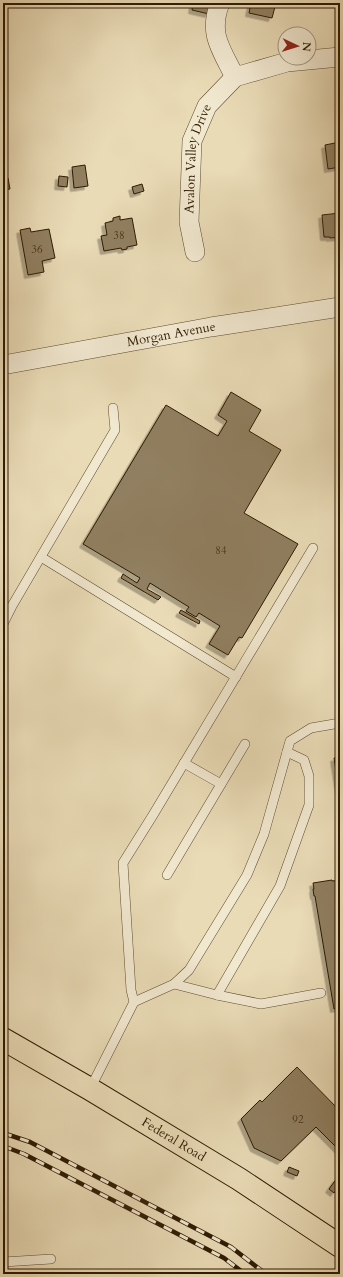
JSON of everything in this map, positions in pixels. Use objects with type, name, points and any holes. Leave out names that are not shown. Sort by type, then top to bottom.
[{"type":"main road","name":"Federal Road","points":[[3,1039],[239,1178],[340,1246]]},
{"type":"street","points":[[220,3],[216,14],[214,28],[217,42],[234,77],[287,62],[340,57]]},
{"type":"street","name":"Avalon Valley Drive","points":[[195,252],[189,222],[192,141],[207,106],[234,77]]},
{"type":"street","name":"Morgan Avenue","points":[[3,365],[211,327],[340,307]]},
{"type":"lane","points":[[3,624],[115,430],[113,408]]},
{"type":"lane","points":[[134,1002],[131,990],[123,863],[313,548]]},
{"type":"lane","points":[[41,557],[236,677]]},
{"type":"lane","points":[[90,1089],[134,1002],[174,984],[189,970],[247,875],[264,834],[290,740],[311,728],[340,723]]},
{"type":"lane","points":[[167,875],[245,744]]},
{"type":"lane","points":[[217,996],[280,886],[310,805],[309,776],[304,760],[287,752]]},
{"type":"lane","points":[[184,763],[221,784]]},
{"type":"lane","points":[[174,984],[217,996],[261,1004],[321,993]]},
{"type":"lane","points":[[3,1262],[51,1259]]},
{"type":"building","points":[[193,3],[212,3],[209,14],[192,10]]},
{"type":"building","points":[[251,3],[276,3],[272,18],[249,13]]},
{"type":"building","points":[[340,142],[340,167],[328,169],[325,145]]},
{"type":"building","points":[[85,165],[88,186],[74,188],[72,167]]},
{"type":"building","points":[[59,176],[68,177],[67,187],[58,186]]},
{"type":"building","points":[[8,178],[10,189],[3,190],[3,179]]},
{"type":"building","points":[[142,184],[144,191],[134,194],[132,187]]},
{"type":"building","points":[[340,213],[340,237],[324,237],[322,215]]},
{"type":"building","points":[[120,216],[120,220],[132,218],[137,245],[127,247],[127,249],[122,250],[121,248],[104,251],[101,236],[107,235],[105,223],[113,221],[113,218]]},
{"type":"building","points":[[30,228],[31,232],[49,229],[55,258],[42,261],[44,272],[28,275],[20,230]]},
{"type":"building","points":[[231,392],[261,410],[249,431],[281,450],[244,513],[298,544],[242,638],[239,637],[228,655],[209,644],[220,626],[199,613],[196,617],[186,611],[189,607],[150,583],[147,589],[161,597],[158,600],[121,578],[123,574],[137,583],[140,578],[83,544],[166,405],[218,436],[227,421],[218,415]]},
{"type":"building","points":[[181,610],[200,621],[199,624],[179,613]]},
{"type":"building","points":[[340,757],[340,796],[334,758]]},
{"type":"building","points":[[340,880],[340,1008],[334,1009],[313,889],[313,883]]},
{"type":"building","points":[[297,1067],[340,1111],[340,1151],[316,1127],[281,1161],[254,1148],[241,1119],[260,1100],[262,1102]]},
{"type":"building","points":[[289,1167],[299,1171],[297,1176],[287,1172]]},
{"type":"building","points":[[337,1178],[340,1180],[340,1184],[334,1193],[329,1189]]},
{"type":"railway","points":[[3,1133],[30,1142],[231,1247],[266,1274]]},
{"type":"railway","points":[[3,1146],[24,1154],[224,1258],[245,1274]]}]
